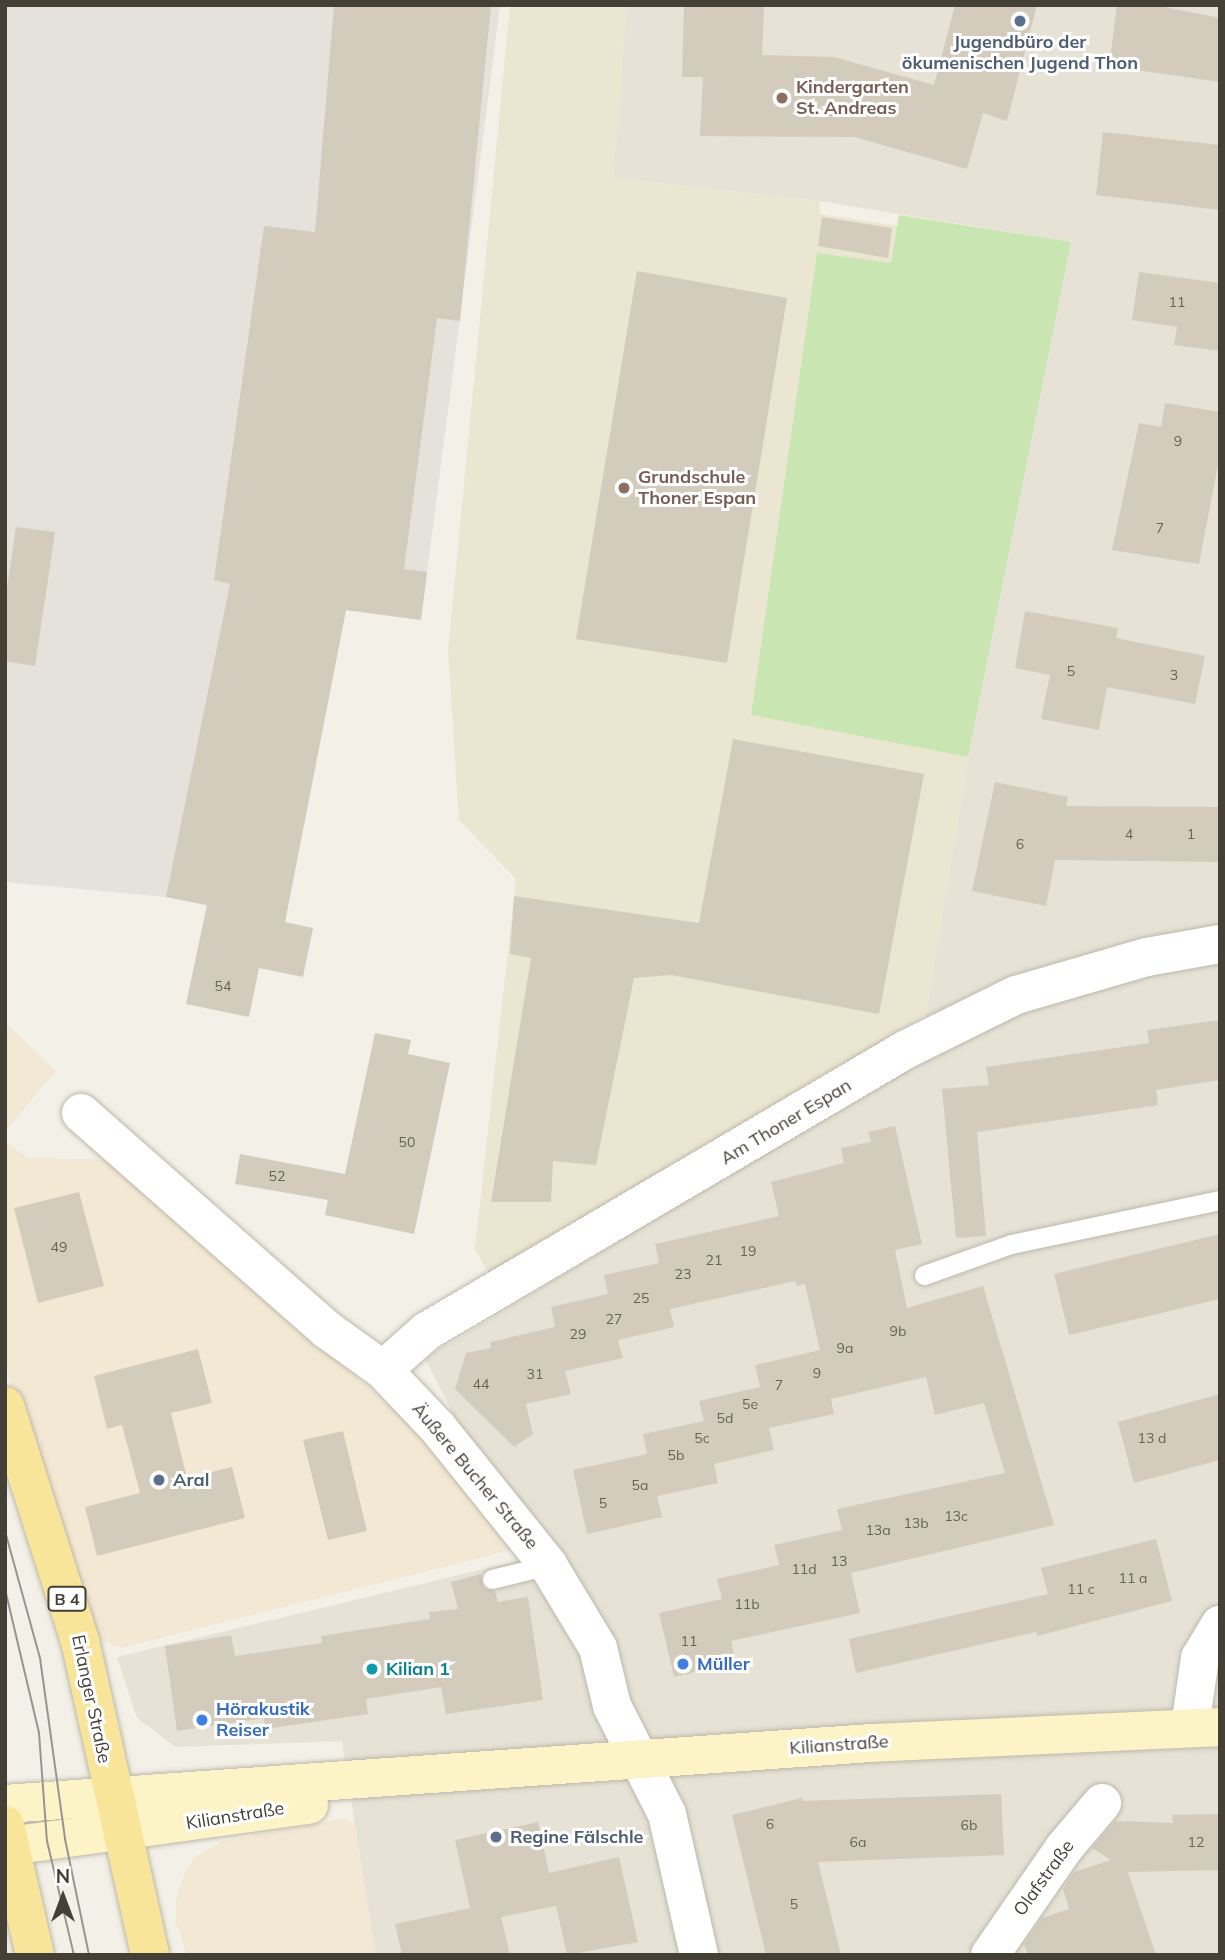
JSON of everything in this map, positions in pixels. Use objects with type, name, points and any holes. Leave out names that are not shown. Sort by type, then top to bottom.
[{"type":"main road","name":"Erlanger Straße","points":[[5,1406],[80,1641],[149,1955]]},
{"type":"main road","name":"Kilianstraße","points":[[7,1839],[116,1814],[459,1775],[638,1758],[1205,1727]]},
{"type":"main road","points":[[5,1804],[116,1814]]},
{"type":"main road","points":[[7,1839],[35,1955]]},
{"type":"street","name":"Am Thoner Espan","points":[[383,1370],[427,1331],[905,1050],[1016,995],[1147,957],[1220,944]]},
{"type":"street","name":"Äußere Bucher Straße","points":[[81,1113],[326,1329],[383,1370],[438,1428],[548,1565],[597,1648],[612,1706],[667,1814],[699,1955]]},
{"type":"street","points":[[1205,1727],[1200,1658],[1220,1625]]},
{"type":"street","name":"Olafstraße","points":[[990,1955],[1064,1848],[1102,1803]]},
{"type":"lane","points":[[924,1275],[1012,1244],[1220,1200]]},
{"type":"lane","points":[[492,1579],[548,1565]]},
{"type":"shaded area","points":[[5,5],[500,5],[421,620],[346,610],[285,922],[166,897],[5,882]]},
{"type":"shaded area","name":"Grundschule Thoner Espan","points":[[510,5],[627,5],[613,178],[819,201],[820,214],[898,226],[892,264],[817,253],[751,715],[968,757],[926,1015],[489,1274],[475,1249],[516,879],[459,820],[448,651]]},
{"type":"shaded area","points":[[627,5],[1220,5],[1220,1955],[375,1955],[342,1741],[176,1747],[137,1718],[117,1657],[526,1559],[425,1358],[938,1048],[926,1015],[968,757],[1071,242],[819,201],[613,178]]},
{"type":"shaded area","points":[[5,1023],[56,1071],[5,1131]]},
{"type":"shaded area","points":[[5,1141],[28,1158],[115,1160],[407,1422],[470,1488],[515,1549],[121,1648],[91,1636],[29,1450],[5,1363]]},
{"type":"shaded area","points":[[343,1819],[355,1825],[376,1955],[187,1955],[176,1922],[176,1900],[184,1874],[195,1857],[223,1841]]},
{"type":"green space","points":[[899,215],[1071,242],[968,757],[751,715],[817,253],[891,263]]},
{"type":"building","points":[[334,5],[491,5],[460,321],[437,318],[404,569],[427,572],[421,620],[346,610],[285,922],[313,928],[303,977],[259,968],[249,1017],[186,1004],[207,905],[166,897],[230,584],[214,580],[264,226],[315,232]]},
{"type":"building","points":[[684,5],[764,5],[762,55],[834,57],[934,85],[955,5],[1037,5],[1007,121],[983,113],[967,169],[854,137],[700,136],[703,77],[682,77]]},
{"type":"building","points":[[1117,5],[1154,5],[1220,18],[1220,82],[1109,66]]},
{"type":"building","points":[[1103,132],[1220,145],[1220,210],[1096,195]]},
{"type":"building","points":[[822,217],[892,228],[888,258],[818,246]]},
{"type":"building","points":[[637,271],[787,298],[727,663],[576,639]]},
{"type":"building","points":[[1139,272],[1220,283],[1220,351],[1174,345],[1177,327],[1132,320]]},
{"type":"building","points":[[1165,403],[1220,412],[1220,454],[1199,564],[1112,550],[1139,423],[1161,427]]},
{"type":"building","points":[[16,527],[55,532],[35,666],[5,661],[5,602]]},
{"type":"building","points":[[1025,611],[1118,628],[1116,638],[1205,656],[1195,704],[1107,687],[1099,730],[1041,719],[1050,675],[1015,668]]},
{"type":"building","points":[[733,739],[924,774],[879,1014],[671,975],[634,978],[596,1165],[553,1161],[551,1202],[491,1202],[531,958],[510,954],[514,896],[699,923]]},
{"type":"building","points":[[995,782],[1068,797],[1066,806],[1220,807],[1220,862],[1055,860],[1046,906],[972,891]]},
{"type":"building","points":[[1220,1020],[1220,1080],[1156,1090],[1158,1105],[977,1132],[986,1236],[956,1238],[942,1089],[989,1085],[986,1067],[1149,1043],[1147,1030]]},
{"type":"building","points":[[375,1033],[411,1040],[408,1054],[450,1063],[414,1234],[325,1215],[328,1200],[235,1184],[240,1154],[345,1174]]},
{"type":"building","points":[[895,1126],[922,1244],[895,1250],[907,1308],[983,1286],[1054,1525],[851,1573],[860,1613],[731,1641],[736,1663],[674,1677],[659,1613],[722,1599],[717,1579],[779,1565],[774,1545],[842,1530],[837,1509],[1005,1473],[984,1403],[935,1415],[926,1377],[831,1399],[834,1414],[769,1428],[774,1450],[714,1464],[718,1483],[657,1496],[662,1517],[587,1534],[573,1470],[647,1454],[643,1434],[704,1421],[699,1401],[760,1387],[755,1365],[820,1350],[805,1284],[797,1286],[795,1281],[670,1309],[674,1327],[618,1340],[623,1358],[565,1371],[571,1394],[526,1404],[533,1434],[514,1447],[455,1389],[466,1353],[491,1348],[490,1342],[555,1327],[551,1307],[608,1294],[604,1275],[659,1263],[655,1244],[779,1216],[771,1182],[844,1163],[841,1148],[871,1142],[868,1132]]},
{"type":"building","points":[[79,1192],[104,1286],[38,1303],[14,1208]]},
{"type":"building","points":[[1220,1234],[1220,1299],[1069,1335],[1054,1274]]},
{"type":"building","points":[[198,1349],[212,1403],[171,1413],[187,1478],[232,1467],[245,1518],[97,1556],[85,1507],[140,1493],[122,1425],[107,1429],[94,1376]]},
{"type":"building","points":[[1220,1394],[1220,1460],[1134,1483],[1118,1422]]},
{"type":"building","points":[[343,1431],[367,1531],[328,1540],[303,1440]]},
{"type":"building","points":[[1156,1539],[1172,1601],[1037,1636],[1036,1632],[856,1673],[849,1639],[1048,1594],[1041,1568]]},
{"type":"building","name":"Kilian 1","points":[[481,1574],[483,1587],[495,1591],[498,1602],[528,1597],[543,1700],[446,1714],[441,1687],[366,1699],[368,1714],[265,1729],[264,1718],[177,1731],[165,1646],[231,1635],[235,1656],[322,1643],[321,1636],[430,1619],[429,1612],[458,1609],[451,1582]]},
{"type":"building","points":[[1001,1794],[1004,1855],[818,1862],[841,1955],[766,1955],[732,1815],[802,1798],[803,1801]]},
{"type":"building","points":[[1220,1814],[1220,1870],[1128,1872],[1156,1955],[1028,1955],[1024,1944],[1042,1918],[1069,1909],[1063,1889],[1074,1872],[1111,1860],[1092,1848],[1115,1821],[1173,1823],[1172,1815]]},
{"type":"building","points":[[538,1822],[549,1873],[619,1857],[638,1942],[567,1955],[556,1906],[501,1917],[510,1955],[402,1955],[395,1924],[470,1908],[455,1840]]},
{"type":"tram line","points":[[5,1531],[40,1658],[65,1839],[89,1955]]},
{"type":"tram line","points":[[5,1589],[39,1733],[47,1841],[74,1955]]},
{"type":"place","name":"Jugendbüro der ökumenischen Jugend Thon","points":[[1020,21]]},
{"type":"place","name":"Kindergarten St. Andreas","points":[[782,98]]},
{"type":"place","name":"Grundschule Thoner Espan","points":[[624,488]]},
{"type":"place","name":"Aral","points":[[159,1480]]},
{"type":"place","name":"Müller","points":[[683,1664]]},
{"type":"place","name":"Kilian 1","points":[[372,1669]]},
{"type":"place","name":"Hörakustik Reiser","points":[[202,1720]]},
{"type":"place","name":"Regine Fälschle","points":[[496,1837]]}]
